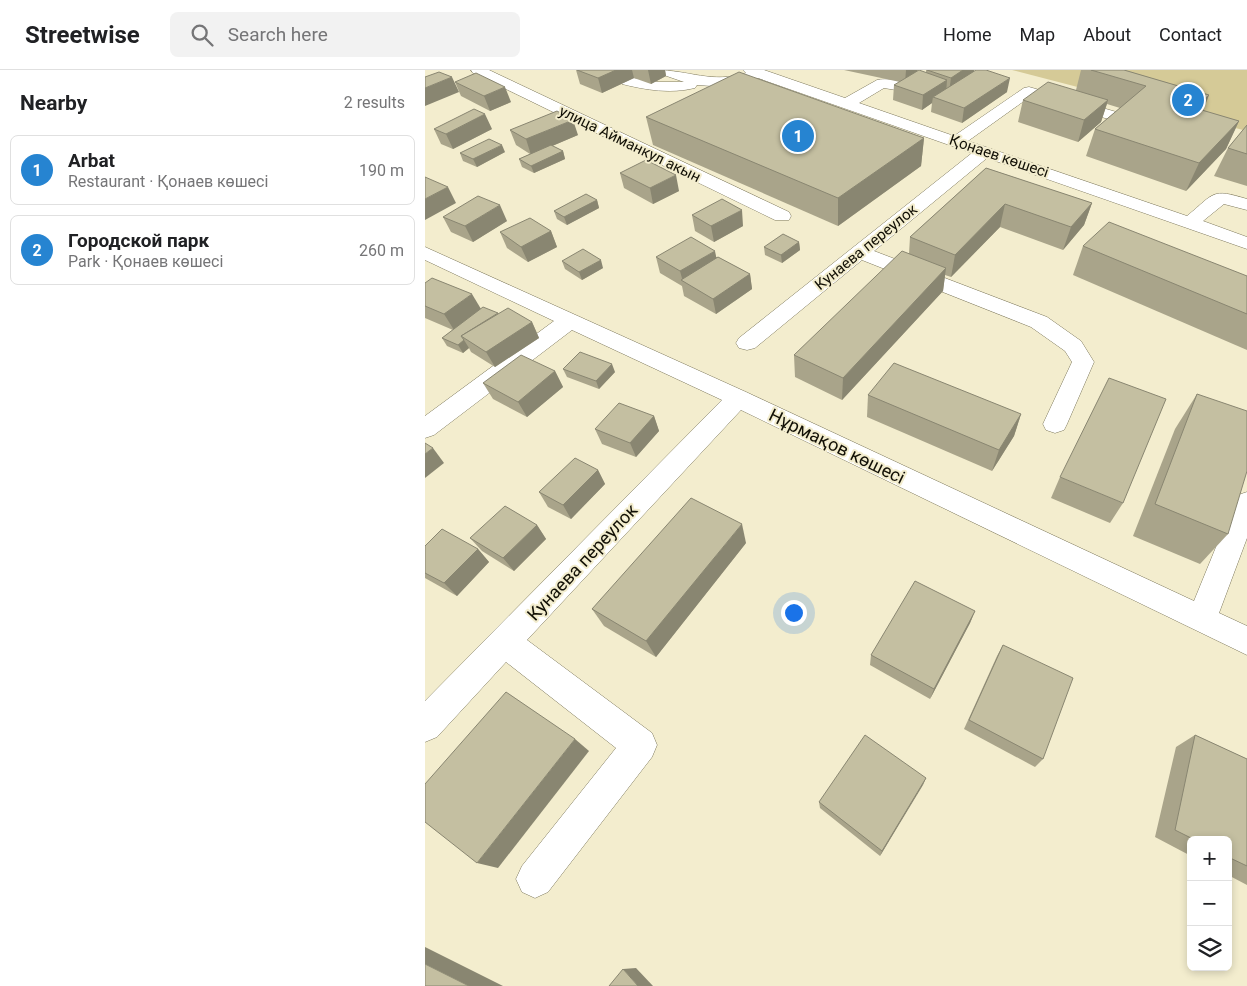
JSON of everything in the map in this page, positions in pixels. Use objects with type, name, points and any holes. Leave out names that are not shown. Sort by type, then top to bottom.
[{"type":"street","name":"улица Айманкул акын","points":[[478,70],[782,216]]},
{"type":"street","points":[[663,70],[701,83]]},
{"type":"street","points":[[627,81],[673,88],[701,83],[734,82],[759,73]]},
{"type":"street","points":[[725,96],[759,73]]},
{"type":"street","name":"Қонаев көшесі","points":[[759,73],[792,77],[847,103],[1247,243]]},
{"type":"street","points":[[847,103],[882,83],[902,87]]},
{"type":"street","points":[[957,142],[1029,91],[1115,116]]},
{"type":"street","name":"Кунаева переулок","points":[[747,343],[985,151]]},
{"type":"street","points":[[1190,223],[1221,197],[1247,205]]},
{"type":"street","points":[[860,252],[1039,322],[1073,346],[1083,362],[1055,424]]},
{"type":"street","name":"Нұрмақов көшесі","points":[[425,253],[738,398],[1247,641]]},
{"type":"street","points":[[425,429],[569,320]]},
{"type":"street","name":"Кунаева переулок","points":[[425,725],[506,643],[738,398]]},
{"type":"street","points":[[1201,620],[1247,503]]},
{"type":"street","points":[[506,643],[640,745],[535,879]]},
{"type":"shaded area","points":[[1012,70],[1247,70],[1247,131]]},
{"type":"building","points":[[577,70],[616,70],[598,78]]},
{"type":"building","points":[[919,70],[947,80],[923,95],[894,85]]},
{"type":"building","points":[[927,70],[963,70],[951,78]]},
{"type":"building","points":[[976,70],[986,70],[1010,78],[964,108],[933,97]]},
{"type":"building","points":[[1091,70],[1124,70],[1209,95],[1195,108],[1239,121],[1199,163],[1095,129],[1146,86]]},
{"type":"building","points":[[439,72],[452,77],[425,88],[425,77]]},
{"type":"building","points":[[739,72],[924,138],[838,198],[646,117]]},
{"type":"building","points":[[476,73],[505,87],[484,96],[455,82]]},
{"type":"building","points":[[1048,82],[1108,100],[1084,120],[1023,100]]},
{"type":"building","points":[[474,109],[485,114],[446,134],[434,129]]},
{"type":"building","points":[[557,111],[573,120],[526,139],[510,130]]},
{"type":"building","points":[[1247,125],[1247,154],[1228,148]]},
{"type":"building","points":[[489,139],[502,145],[473,159],[460,153]]},
{"type":"building","points":[[551,145],[563,151],[531,166],[519,159]]},
{"type":"building","points":[[646,160],[676,175],[650,188],[620,173]]},
{"type":"building","points":[[986,168],[1092,203],[1071,227],[1005,204],[955,255],[910,237]]},
{"type":"building","points":[[425,177],[448,187],[425,199]]},
{"type":"building","points":[[586,194],[597,200],[564,217],[554,211]]},
{"type":"building","points":[[478,196],[500,205],[465,226],[443,217]]},
{"type":"building","points":[[722,199],[742,210],[711,226],[692,215]]},
{"type":"building","points":[[530,218],[551,231],[521,247],[500,232]]},
{"type":"building","points":[[1109,222],[1247,276],[1247,314],[1083,246]]},
{"type":"building","points":[[783,234],[799,242],[781,255],[764,247]]},
{"type":"building","points":[[691,237],[715,251],[680,271],[656,257]]},
{"type":"building","points":[[583,249],[601,260],[579,272],[562,261]]},
{"type":"building","points":[[902,251],[946,268],[843,378],[794,355]]},
{"type":"building","points":[[718,257],[750,274],[713,299],[681,280]]},
{"type":"building","points":[[432,278],[472,294],[444,314],[425,306],[425,283]]},
{"type":"building","points":[[483,307],[498,313],[461,336],[464,340],[458,345],[442,338]]},
{"type":"building","points":[[508,308],[532,322],[486,352],[461,336]]},
{"type":"building","points":[[580,352],[612,364],[596,381],[563,369]]},
{"type":"building","points":[[521,355],[555,371],[518,402],[483,383]]},
{"type":"building","points":[[894,363],[1021,414],[999,450],[868,395]]},
{"type":"building","points":[[1109,378],[1166,399],[1123,503],[1060,477]]},
{"type":"building","points":[[1197,394],[1247,411],[1247,471],[1228,534],[1155,504]]},
{"type":"building","points":[[619,403],[654,416],[630,443],[595,429]]},
{"type":"building","points":[[425,443],[433,448],[425,454]]},
{"type":"building","points":[[575,458],[598,470],[563,505],[539,492]]},
{"type":"building","points":[[691,498],[742,524],[646,641],[592,609]]},
{"type":"building","points":[[505,506],[537,525],[503,558],[470,538]]},
{"type":"building","points":[[442,529],[478,549],[444,583],[425,573],[425,546]]},
{"type":"building","points":[[915,581],[975,611],[934,689],[871,655]]},
{"type":"building","points":[[1003,645],[1073,678],[1043,759],[969,720]]},
{"type":"building","points":[[506,692],[575,739],[477,863],[425,822],[425,784]]},
{"type":"building","points":[[865,735],[926,778],[882,851],[819,802]]},
{"type":"building","points":[[1195,735],[1247,759],[1247,866],[1232,859],[1232,836],[1187,836],[1175,830]]},
{"type":"building","points":[[425,964],[469,986],[425,986]]},
{"type":"building","points":[[623,969],[638,986],[609,986]]},
{"type":"place","name":"Городской парк","points":[[1188,100]]},
{"type":"place","name":"Arbat","points":[[798,136]]}]
